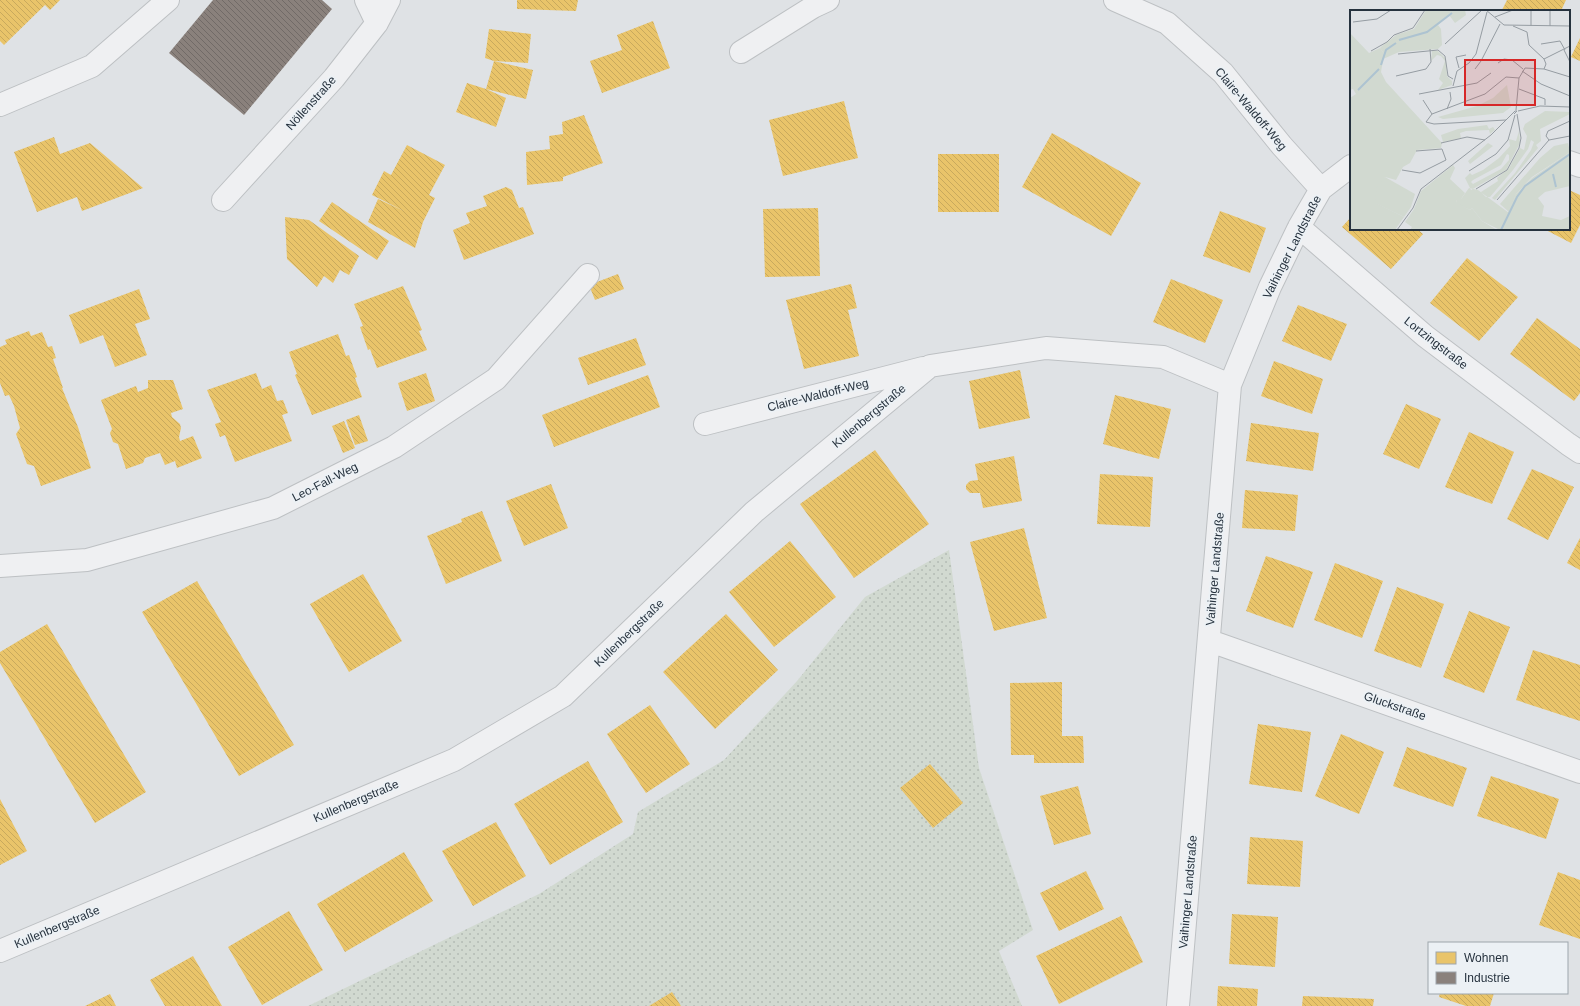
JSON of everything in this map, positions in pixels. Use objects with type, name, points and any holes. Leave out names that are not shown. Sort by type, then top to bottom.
[{"type":"street","points":[[0,105],[92,66],[168,0]]},
{"type":"street","points":[[366,0],[377,23]]},
{"type":"street","name":"Nöllenstraße","points":[[223,200],[334,78],[377,23],[389,0]]},
{"type":"street","points":[[741,52],[813,7],[828,0]]},
{"type":"street","name":"Claire-Waldoff-Weg","points":[[1115,0],[1166,22],[1223,73],[1282,146],[1321,189]]},
{"type":"street","points":[[1570,162],[1580,166]]},
{"type":"street","name":"Vaihinger Landstraße","points":[[1178,1006],[1210,641],[1230,385],[1270,287],[1299,227],[1321,189],[1350,167]]},
{"type":"street","name":"Lortzingstraße","points":[[1299,227],[1425,336],[1580,452]]},
{"type":"street","name":"Leo-Fall-Weg","points":[[0,566],[87,560],[273,508],[394,447],[496,379],[588,274]]},
{"type":"street","points":[[930,366],[1046,348],[1162,357],[1230,385]]},
{"type":"street","name":"Claire-Waldoff-Weg","points":[[705,424],[930,366]]},
{"type":"street","name":"Kullenbergstraße","points":[[0,951],[454,760],[563,696],[754,512],[930,366]]},
{"type":"street","name":"Gluckstraße","points":[[1210,641],[1580,772]]},
{"type":"shaded area","points":[[949,550],[979,768],[1033,930],[999,951],[1022,1006],[308,1006],[539,894],[633,834],[638,812],[724,760],[797,681],[865,597]]},
{"type":"building: Wohnen","points":[[0,0],[60,0],[50,10],[45,5],[4,45],[0,41]]},
{"type":"building: Wohnen","points":[[517,0],[578,0],[576,11],[517,9]]},
{"type":"building: Wohnen","points":[[1507,0],[1566,0],[1561,10],[1502,10]]},
{"type":"building: Wohnen","points":[[653,21],[670,68],[602,93],[590,61],[622,50],[617,35]]},
{"type":"building: Wohnen","points":[[489,29],[531,34],[528,63],[494,61],[485,58]]},
{"type":"building: Wohnen","points":[[1580,38],[1580,61],[1571,57]]},
{"type":"building: Wohnen","points":[[494,61],[533,70],[526,99],[486,89]]},
{"type":"building: Wohnen","points":[[467,83],[486,89],[506,98],[496,127],[456,112]]},
{"type":"building: Wohnen","points":[[844,101],[858,158],[783,176],[769,120]]},
{"type":"building: Wohnen","points":[[584,115],[603,163],[563,177],[563,181],[527,185],[526,152],[550,149],[549,136],[563,134],[562,122]]},
{"type":"building: Wohnen","points":[[1052,133],[1141,183],[1111,236],[1022,187]]},
{"type":"building: Wohnen","points":[[54,137],[60,154],[90,143],[143,188],[82,211],[77,197],[37,212],[14,152]]},
{"type":"building: Wohnen","points":[[407,145],[445,165],[429,195],[435,198],[423,222],[415,248],[368,222],[378,199],[404,211],[372,195],[384,171],[391,175]]},
{"type":"building: Wohnen","points":[[938,154],[999,154],[999,212],[938,212]]},
{"type":"building: Wohnen","points":[[506,187],[512,190],[519,208],[523,207],[534,234],[464,260],[453,230],[470,223],[466,213],[487,206],[483,196]]},
{"type":"building: Wohnen","points":[[1570,190],[1580,195],[1580,225],[1571,243],[1546,230],[1570,230]]},
{"type":"building: Wohnen","points":[[332,202],[389,241],[377,260],[319,221]]},
{"type":"building: Wohnen","points":[[818,208],[820,276],[765,277],[763,209]]},
{"type":"building: Wohnen","points":[[1220,211],[1266,228],[1250,273],[1203,256]]},
{"type":"building: Wohnen","points":[[285,217],[309,220],[359,256],[349,275],[340,270],[333,283],[324,276],[317,287],[287,259]]},
{"type":"building: Wohnen","points":[[1350,218],[1350,230],[1418,230],[1423,234],[1391,269],[1342,227]]},
{"type":"building: Wohnen","points":[[1467,258],[1518,297],[1479,341],[1430,303]]},
{"type":"building: Wohnen","points":[[618,274],[624,289],[595,300],[589,285]]},
{"type":"building: Wohnen","points":[[1171,279],[1223,300],[1205,343],[1153,322]]},
{"type":"building: Wohnen","points":[[851,284],[857,308],[848,310],[859,356],[804,369],[786,300]]},
{"type":"building: Wohnen","points":[[403,286],[422,330],[419,331],[427,350],[377,368],[370,349],[368,350],[360,327],[363,326],[354,304]]},
{"type":"building: Wohnen","points":[[139,289],[150,319],[135,324],[147,355],[115,367],[103,335],[80,344],[69,315]]},
{"type":"building: Wohnen","points":[[1298,305],[1347,324],[1331,361],[1282,341]]},
{"type":"building: Wohnen","points":[[1537,318],[1580,349],[1580,393],[1574,401],[1510,354]]},
{"type":"building: Wohnen","points":[[29,331],[31,336],[42,332],[48,347],[52,346],[56,358],[53,359],[62,388],[78,427],[91,468],[41,486],[34,466],[27,464],[16,434],[20,428],[14,406],[9,395],[5,396],[0,383],[0,347],[7,344],[5,340]]},
{"type":"building: Wohnen","points":[[338,334],[346,356],[349,355],[362,397],[312,415],[295,375],[297,374],[289,352]]},
{"type":"building: Wohnen","points":[[636,338],[646,365],[588,385],[578,358]]},
{"type":"building: Wohnen","points":[[1274,361],[1323,379],[1312,414],[1261,396]]},
{"type":"building: Wohnen","points":[[1020,370],[1030,418],[979,429],[969,381]]},
{"type":"building: Wohnen","points":[[256,373],[262,389],[271,385],[277,401],[283,400],[288,413],[282,415],[292,441],[235,462],[225,435],[220,437],[215,424],[221,422],[207,390]]},
{"type":"building: Wohnen","points":[[426,373],[435,401],[407,411],[398,383]]},
{"type":"building: Wohnen","points":[[648,375],[660,407],[554,447],[542,415]]},
{"type":"building: Wohnen","points":[[148,380],[173,380],[183,409],[171,413],[172,417],[180,424],[180,441],[193,436],[202,458],[177,468],[175,461],[165,465],[160,453],[145,458],[143,463],[126,469],[118,444],[113,442],[110,433],[112,429],[101,400],[136,386],[138,392],[148,388]]},
{"type":"building: Wohnen","points":[[1115,395],[1171,409],[1159,459],[1103,444]]},
{"type":"building: Wohnen","points":[[1406,404],[1441,419],[1419,469],[1383,454]]},
{"type":"building: Wohnen","points":[[359,415],[368,441],[355,445],[346,420]]},
{"type":"building: Wohnen","points":[[344,421],[355,448],[343,453],[332,426]]},
{"type":"building: Wohnen","points":[[1251,423],[1319,433],[1313,471],[1246,461]]},
{"type":"building: Wohnen","points":[[1469,432],[1514,452],[1492,504],[1445,487]]},
{"type":"building: Wohnen","points":[[875,450],[929,524],[854,578],[800,504]]},
{"type":"building: Wohnen","points":[[1014,456],[1022,501],[983,508],[980,493],[970,493],[966,489],[966,485],[970,481],[978,480],[975,464]]},
{"type":"building: Wohnen","points":[[1532,469],[1574,487],[1548,540],[1507,519]]},
{"type":"building: Wohnen","points":[[1100,474],[1153,477],[1150,527],[1097,524]]},
{"type":"building: Wohnen","points":[[551,484],[568,528],[524,546],[506,501]]},
{"type":"building: Wohnen","points":[[1245,490],[1298,495],[1295,531],[1242,528]]},
{"type":"building: Wohnen","points":[[482,511],[502,561],[446,584],[427,536],[462,522],[461,519]]},
{"type":"building: Wohnen","points":[[1024,528],[1047,618],[994,631],[970,542]]},
{"type":"building: Wohnen","points":[[1580,538],[1580,570],[1567,563]]},
{"type":"building: Wohnen","points":[[790,541],[836,597],[774,647],[729,592]]},
{"type":"building: Wohnen","points":[[1266,556],[1313,572],[1293,628],[1246,611]]},
{"type":"building: Wohnen","points":[[1335,563],[1383,581],[1362,638],[1314,620]]},
{"type":"building: Wohnen","points":[[363,574],[402,641],[349,672],[310,604]]},
{"type":"building: Wohnen","points":[[197,581],[294,745],[239,776],[142,612]]},
{"type":"building: Wohnen","points":[[1397,587],[1444,604],[1421,668],[1374,651]]},
{"type":"building: Wohnen","points":[[1469,611],[1510,627],[1484,693],[1443,677]]},
{"type":"building: Wohnen","points":[[726,614],[778,670],[715,729],[663,672]]},
{"type":"building: Wohnen","points":[[47,624],[146,792],[95,823],[0,663],[0,652]]},
{"type":"building: Wohnen","points":[[1533,650],[1580,665],[1580,721],[1516,700]]},
{"type":"building: Wohnen","points":[[1062,682],[1062,736],[1083,736],[1084,763],[1034,763],[1034,755],[1011,755],[1010,683]]},
{"type":"building: Wohnen","points":[[650,705],[690,764],[646,793],[607,734]]},
{"type":"building: Wohnen","points":[[1258,724],[1311,732],[1302,792],[1249,784]]},
{"type":"building: Wohnen","points":[[1341,734],[1384,752],[1359,814],[1315,796]]},
{"type":"building: Wohnen","points":[[1407,747],[1467,768],[1453,807],[1393,786]]},
{"type":"building: Wohnen","points":[[588,761],[623,822],[550,865],[514,804]]},
{"type":"building: Wohnen","points":[[930,764],[963,803],[933,828],[900,788]]},
{"type":"building: Wohnen","points":[[1491,776],[1559,799],[1546,839],[1477,816]]},
{"type":"building: Wohnen","points":[[1078,786],[1091,834],[1054,845],[1040,796]]},
{"type":"building: Wohnen","points":[[0,799],[27,851],[0,865]]},
{"type":"building: Wohnen","points":[[496,822],[526,876],[473,906],[442,851]]},
{"type":"building: Wohnen","points":[[1250,837],[1303,841],[1300,887],[1247,884]]},
{"type":"building: Wohnen","points":[[404,852],[433,901],[345,952],[317,904]]},
{"type":"building: Wohnen","points":[[1086,871],[1104,909],[1059,931],[1040,893]]},
{"type":"building: Wohnen","points":[[1558,872],[1580,880],[1580,939],[1539,925]]},
{"type":"building: Wohnen","points":[[289,911],[323,970],[262,1005],[228,947]]},
{"type":"building: Wohnen","points":[[1232,914],[1278,917],[1275,967],[1229,964]]},
{"type":"building: Wohnen","points":[[1121,916],[1143,962],[1059,1004],[1036,956]]},
{"type":"building: Wohnen","points":[[193,956],[222,1006],[165,1006],[150,980]]},
{"type":"building: Wohnen","points":[[1218,986],[1258,989],[1257,1006],[1217,1006]]},
{"type":"building: Wohnen","points":[[672,992],[681,1006],[649,1006]]},
{"type":"building: Wohnen","points":[[110,994],[116,1006],[85,1006]]},
{"type":"building: Wohnen","points":[[1440,994],[1494,994],[1490,1006],[1466,1006],[1439,997]]},
{"type":"building: Wohnen","points":[[1303,996],[1374,999],[1373,1006],[1302,1006]]},
{"type":"building: Industrie","points":[[213,0],[322,0],[332,9],[244,115],[169,53]]}]
